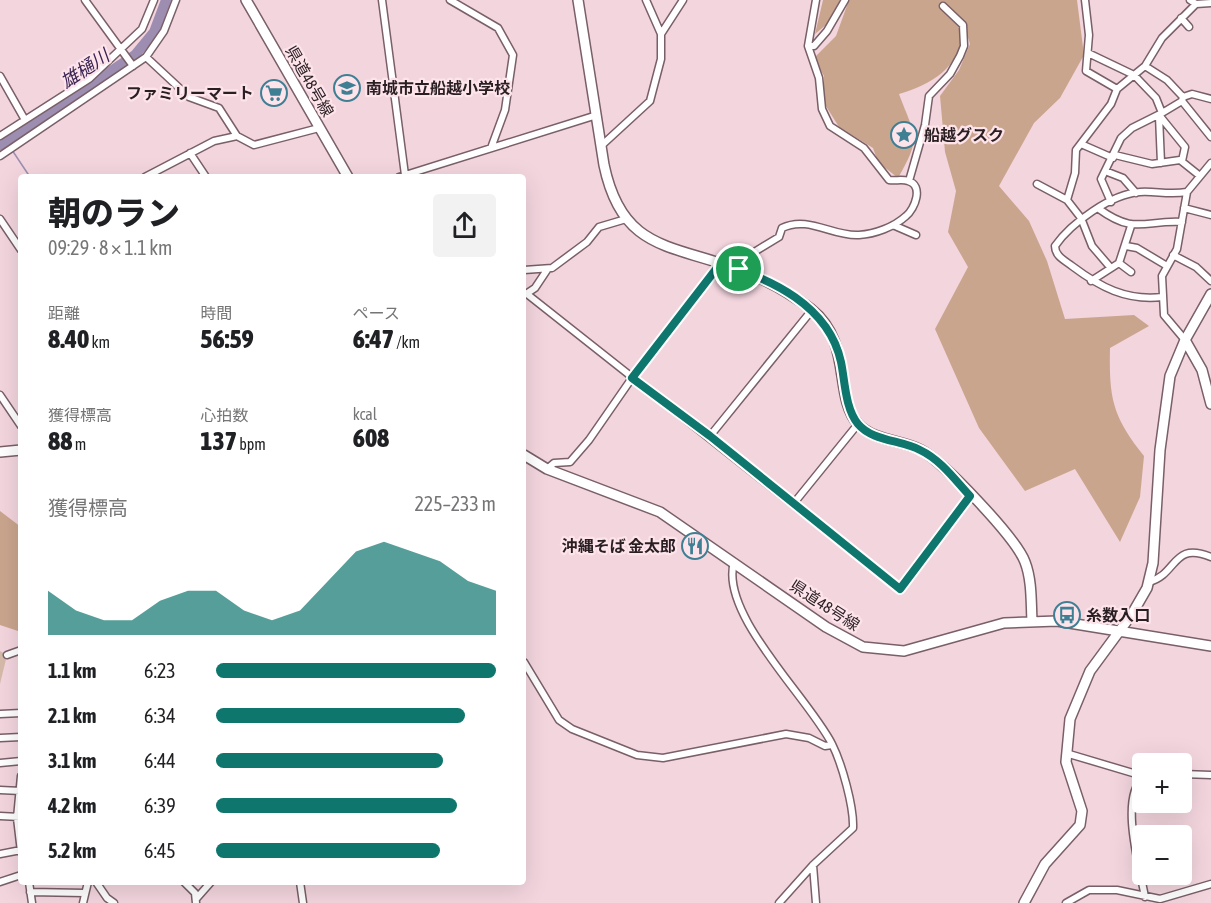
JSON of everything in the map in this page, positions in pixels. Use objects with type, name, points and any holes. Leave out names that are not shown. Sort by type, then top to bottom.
[{"type":"street","points":[[85,0],[133,66]]},
{"type":"street","points":[[0,136],[89,79],[122,50],[142,29],[154,0]]},
{"type":"street","points":[[0,156],[146,57],[164,31],[176,0]]},
{"type":"street","name":"県道48号線","points":[[246,0],[346,174]]},
{"type":"street","points":[[382,0],[402,174]]},
{"type":"street","points":[[450,0],[498,28],[513,55],[505,110],[491,148]]},
{"type":"street","points":[[578,0],[610,191],[626,219],[660,245],[739,269],[762,279],[812,310],[827,326],[836,345],[848,402],[858,424],[876,436],[908,444],[929,454],[1021,553],[1028,570],[1032,621]]},
{"type":"street","points":[[601,146],[651,101],[661,59],[661,34],[646,0]]},
{"type":"street","points":[[661,34],[683,0]]},
{"type":"street","points":[[739,269],[751,254],[779,237],[782,228],[789,225],[800,223],[858,235],[893,225],[907,215],[915,205],[916,188],[909,181],[889,180],[864,148],[830,126],[822,109],[819,78],[808,46],[816,0]]},
{"type":"street","points":[[808,46],[814,46],[827,31],[845,0]]},
{"type":"street","points":[[1084,0],[1088,17],[1086,72],[1117,88]]},
{"type":"street","points":[[1067,200],[1075,173],[1076,150],[1111,105],[1117,88],[1145,66],[1162,38],[1193,2],[1207,2]]},
{"type":"street","points":[[909,181],[926,126],[929,96],[950,74],[964,46],[963,25],[943,6]]},
{"type":"street","points":[[1181,18],[1189,27]]},
{"type":"street","points":[[1088,53],[1134,75],[1156,98],[1160,114],[1161,163]]},
{"type":"street","points":[[146,57],[189,97],[219,108],[237,136]]},
{"type":"street","points":[[1145,66],[1167,80],[1211,137]]},
{"type":"street","points":[[0,76],[25,120]]},
{"type":"street","points":[[1111,202],[1101,179],[1114,157],[1121,138],[1132,128],[1192,94],[1211,99]]},
{"type":"street","points":[[1160,114],[1185,147],[1182,161]]},
{"type":"street","points":[[408,174],[597,115]]},
{"type":"street","points":[[151,174],[214,141],[237,136],[259,145],[319,128]]},
{"type":"street","points":[[1082,144],[1114,157],[1152,164],[1182,161],[1200,176]]},
{"type":"street","points":[[190,153],[204,174]]},
{"type":"street","points":[[1211,163],[1187,192],[1177,249],[1162,276],[1162,297],[1166,320],[1185,340],[1202,370],[1211,404]]},
{"type":"street","points":[[1105,171],[1123,178],[1136,193]]},
{"type":"street","points":[[1038,184],[1067,200],[1082,218],[1092,246],[1110,267]]},
{"type":"street","points":[[1162,297],[1129,297],[1091,281],[1055,252],[1055,246],[1066,230],[1111,202],[1136,193],[1168,195],[1187,192]]},
{"type":"street","points":[[1184,208],[1211,214]]},
{"type":"street","points":[[1099,209],[1131,226],[1164,221],[1182,222]]},
{"type":"street","points":[[0,219],[18,246]]},
{"type":"street","points":[[526,293],[536,288],[547,270],[586,242],[599,227],[626,219]]},
{"type":"street","points":[[893,225],[916,235]]},
{"type":"street","points":[[1091,281],[1119,263],[1131,226]]},
{"type":"street","points":[[1126,246],[1137,248],[1167,266]]},
{"type":"street","points":[[1173,255],[1196,267],[1211,281]]},
{"type":"street","points":[[1119,263],[1131,272]]},
{"type":"street","points":[[547,469],[554,463],[570,462],[589,440],[632,378],[720,264]]},
{"type":"street","points":[[526,270],[547,270]]},
{"type":"street","points":[[1024,903],[1045,864],[1080,825],[1082,811],[1068,773],[1067,731],[1082,685],[1138,604],[1149,582],[1153,563],[1165,399],[1173,366],[1211,294]]},
{"type":"street","points":[[526,295],[710,436],[900,589],[970,496]]},
{"type":"street","points":[[710,436],[812,310]]},
{"type":"street","points":[[0,395],[18,422]]},
{"type":"street","points":[[794,503],[858,424]]},
{"type":"street","points":[[0,452],[18,450]]},
{"type":"street","name":"県道48号線","points":[[526,456],[547,469],[660,512],[734,561],[836,634],[863,647],[879,651],[916,649],[994,625],[1032,621],[1057,621],[1211,646]]},
{"type":"street","points":[[1149,582],[1160,579],[1174,561],[1186,553],[1199,552],[1211,556]]},
{"type":"street","points":[[734,561],[732,583],[741,610],[756,636],[832,745],[853,814],[853,828],[813,865],[779,903]]},
{"type":"street","points":[[7,656],[18,651]]},
{"type":"street","points":[[526,665],[559,720],[572,729],[637,755],[663,758],[786,734],[809,738],[825,746],[832,745]]},
{"type":"street","points":[[0,714],[18,713]]},
{"type":"street","points":[[0,738],[18,737]]},
{"type":"street","points":[[1067,749],[1069,754],[1132,774]]},
{"type":"street","points":[[0,763],[18,761]]},
{"type":"street","points":[[1192,775],[1211,776]]},
{"type":"street","points":[[0,790],[18,791]]},
{"type":"street","points":[[1132,799],[1130,806],[1145,897]]},
{"type":"street","points":[[0,816],[18,817]]},
{"type":"street","points":[[0,854],[18,851]]},
{"type":"street","points":[[813,865],[816,903]]},
{"type":"street","points":[[0,882],[18,876]]},
{"type":"street","points":[[1066,903],[1089,890],[1117,890],[1160,899],[1211,884]]},
{"type":"street","points":[[29,885],[32,903]]},
{"type":"street","points":[[84,903],[87,885]]},
{"type":"street","points":[[99,885],[114,903]]},
{"type":"street","points":[[188,885],[196,901]]},
{"type":"street","points":[[196,901],[209,885]]},
{"type":"street","points":[[300,885],[303,903]]},
{"type":"street","points":[[30,892],[86,893]]},
{"type":"shaded area","points":[[823,0],[840,0],[827,24],[815,34]]},
{"type":"shaded area","points":[[849,0],[1077,0],[1084,55],[1060,98],[1034,123],[999,186],[1029,221],[1047,261],[1065,319],[1134,315],[1149,326],[1110,348],[1110,380],[1115,406],[1125,429],[1144,456],[1140,497],[1120,542],[1075,469],[1025,491],[979,428],[935,329],[968,267],[948,232],[956,191],[945,152],[940,96],[959,70],[970,44],[964,24],[961,26],[958,52],[944,71],[923,85],[899,94],[914,136],[911,153],[898,178],[878,162],[873,148],[839,127],[824,103],[824,76],[814,58],[836,36]]},
{"type":"shaded area","points":[[0,511],[18,525],[18,631],[0,625]]},
{"type":"shaded area","points":[[0,651],[7,655],[0,684]]},
{"type":"waterway","name":"雄樋川","points":[[0,145],[135,55],[154,32],[166,0]]},
{"type":"waterway","name":"雄樋川","points":[[6,141],[10,146]]},
{"type":"waterway","points":[[12,150],[28,174]]},
{"type":"place","name":"南城市立船越小学校","points":[[347,88]]},
{"type":"place","name":"ファミリーマート","points":[[274,93]]},
{"type":"place","name":"船越グスク","points":[[904,135]]},
{"type":"place","name":"沖縄そば 金太郎","points":[[695,546]]},
{"type":"place","name":"糸数入口","points":[[1067,615]]},
{"type":"route","points":[[720,264],[739,269],[791,296],[812,310],[827,326],[836,345],[848,402],[858,424],[876,436],[908,444],[929,454],[970,496],[900,589],[710,436],[632,378],[720,264]]}]
